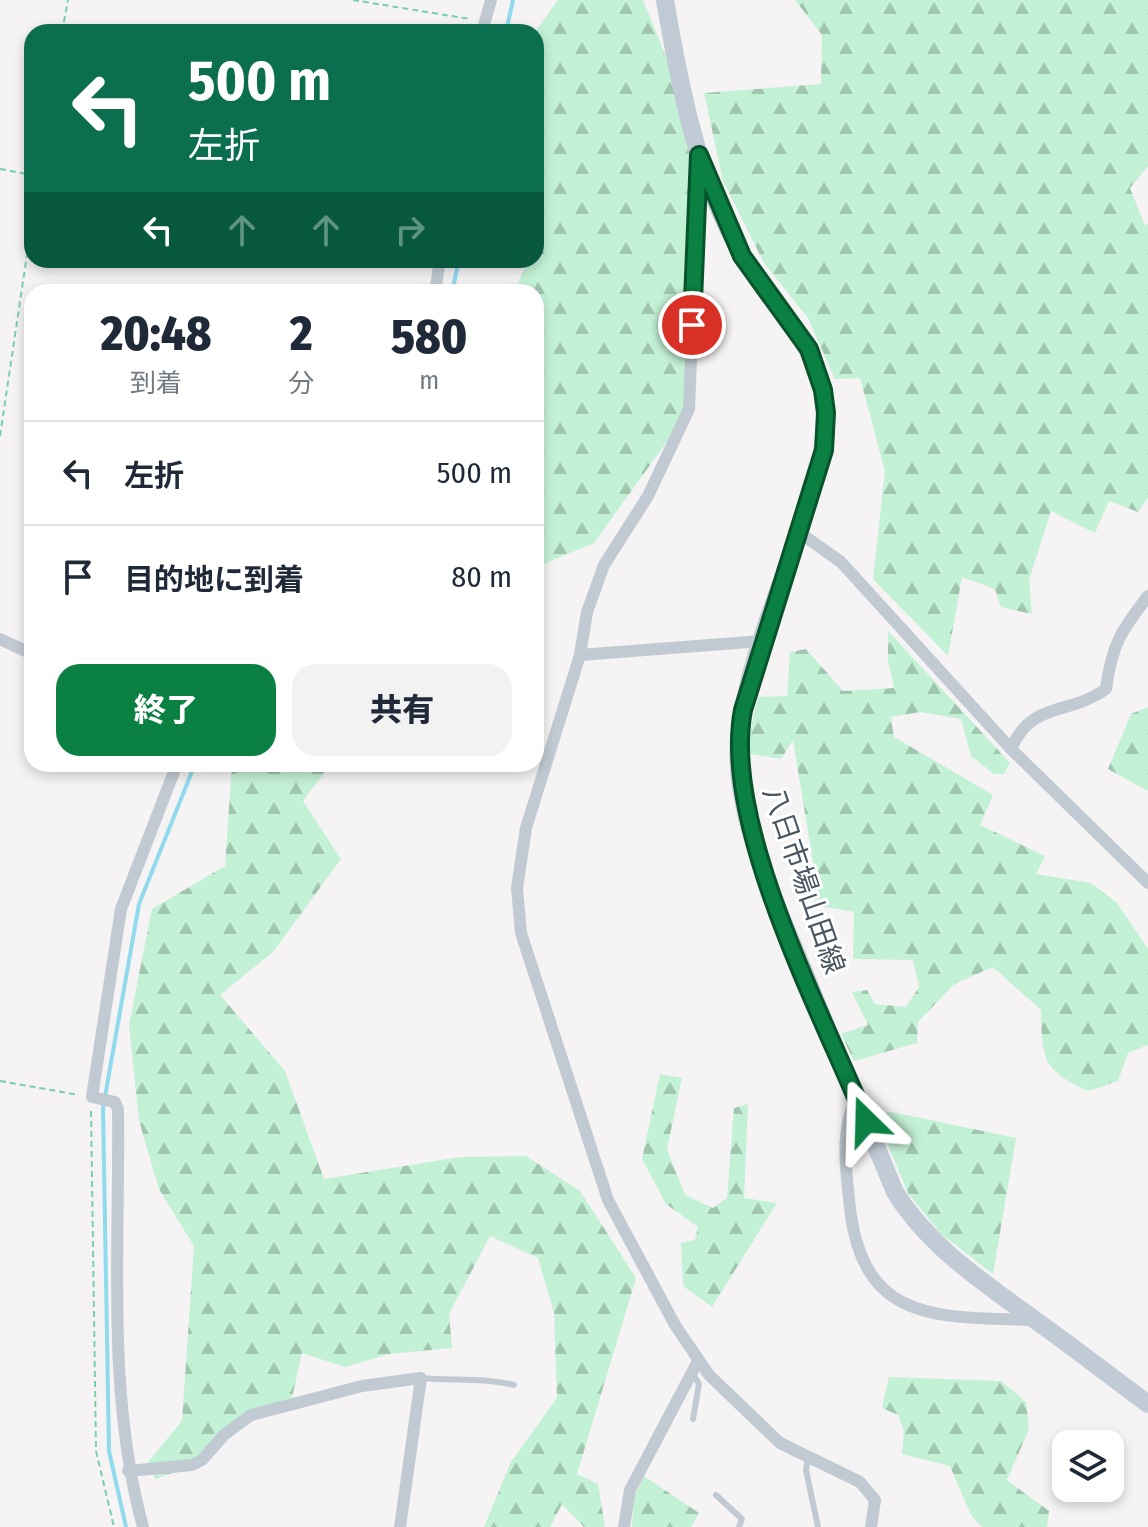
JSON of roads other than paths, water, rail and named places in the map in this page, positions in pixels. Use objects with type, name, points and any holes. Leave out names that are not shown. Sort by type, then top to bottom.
[{"type":"main road","name":"八日市場山田線","points":[[665,0],[681,98],[699,155],[742,256],[809,349],[823,390],[824,450],[800,533],[762,641],[739,731],[742,788],[751,829],[786,927],[895,1192],[907,1211],[946,1252],[1148,1404]]},
{"type":"street","points":[[484,24],[491,0]]},
{"type":"street","points":[[544,770],[580,655],[587,612],[604,565],[648,496],[689,409],[699,155]]},
{"type":"street","points":[[800,533],[841,562],[1011,749],[1148,883]]},
{"type":"street","points":[[1011,749],[1020,727],[1038,716],[1091,699],[1106,689],[1110,654],[1121,629],[1148,596]]},
{"type":"street","points":[[0,639],[24,650]]},
{"type":"street","points":[[580,655],[762,641]]},
{"type":"street","points":[[143,1527],[128,1471],[118,1331],[118,1109],[115,1102],[92,1097],[121,909],[174,772]]},
{"type":"street","points":[[543,772],[526,828],[517,888],[521,933],[608,1200],[695,1367],[780,1443],[860,1482],[875,1500],[871,1527]]},
{"type":"street","points":[[856,1097],[843,1140],[849,1207],[867,1269],[884,1291],[901,1302],[943,1317],[1035,1320]]},
{"type":"street","points":[[624,1527],[630,1490],[695,1367]]},
{"type":"street","points":[[128,1471],[192,1465],[202,1460],[224,1435],[251,1415],[362,1386],[421,1378],[400,1527]]},
{"type":"lane","points":[[693,1419],[699,1384],[695,1367]]},
{"type":"lane","points":[[421,1378],[456,1382],[484,1377],[514,1385]]},
{"type":"lane","points":[[808,1459],[806,1470],[818,1527]]},
{"type":"lane","points":[[716,1495],[742,1519],[739,1527]]},
{"type":"waterway","points":[[508,24],[513,0]]},
{"type":"waterway","points":[[454,284],[457,268]]},
{"type":"waterway","points":[[126,1527],[109,1451],[103,1108],[139,904],[192,772]]}]
